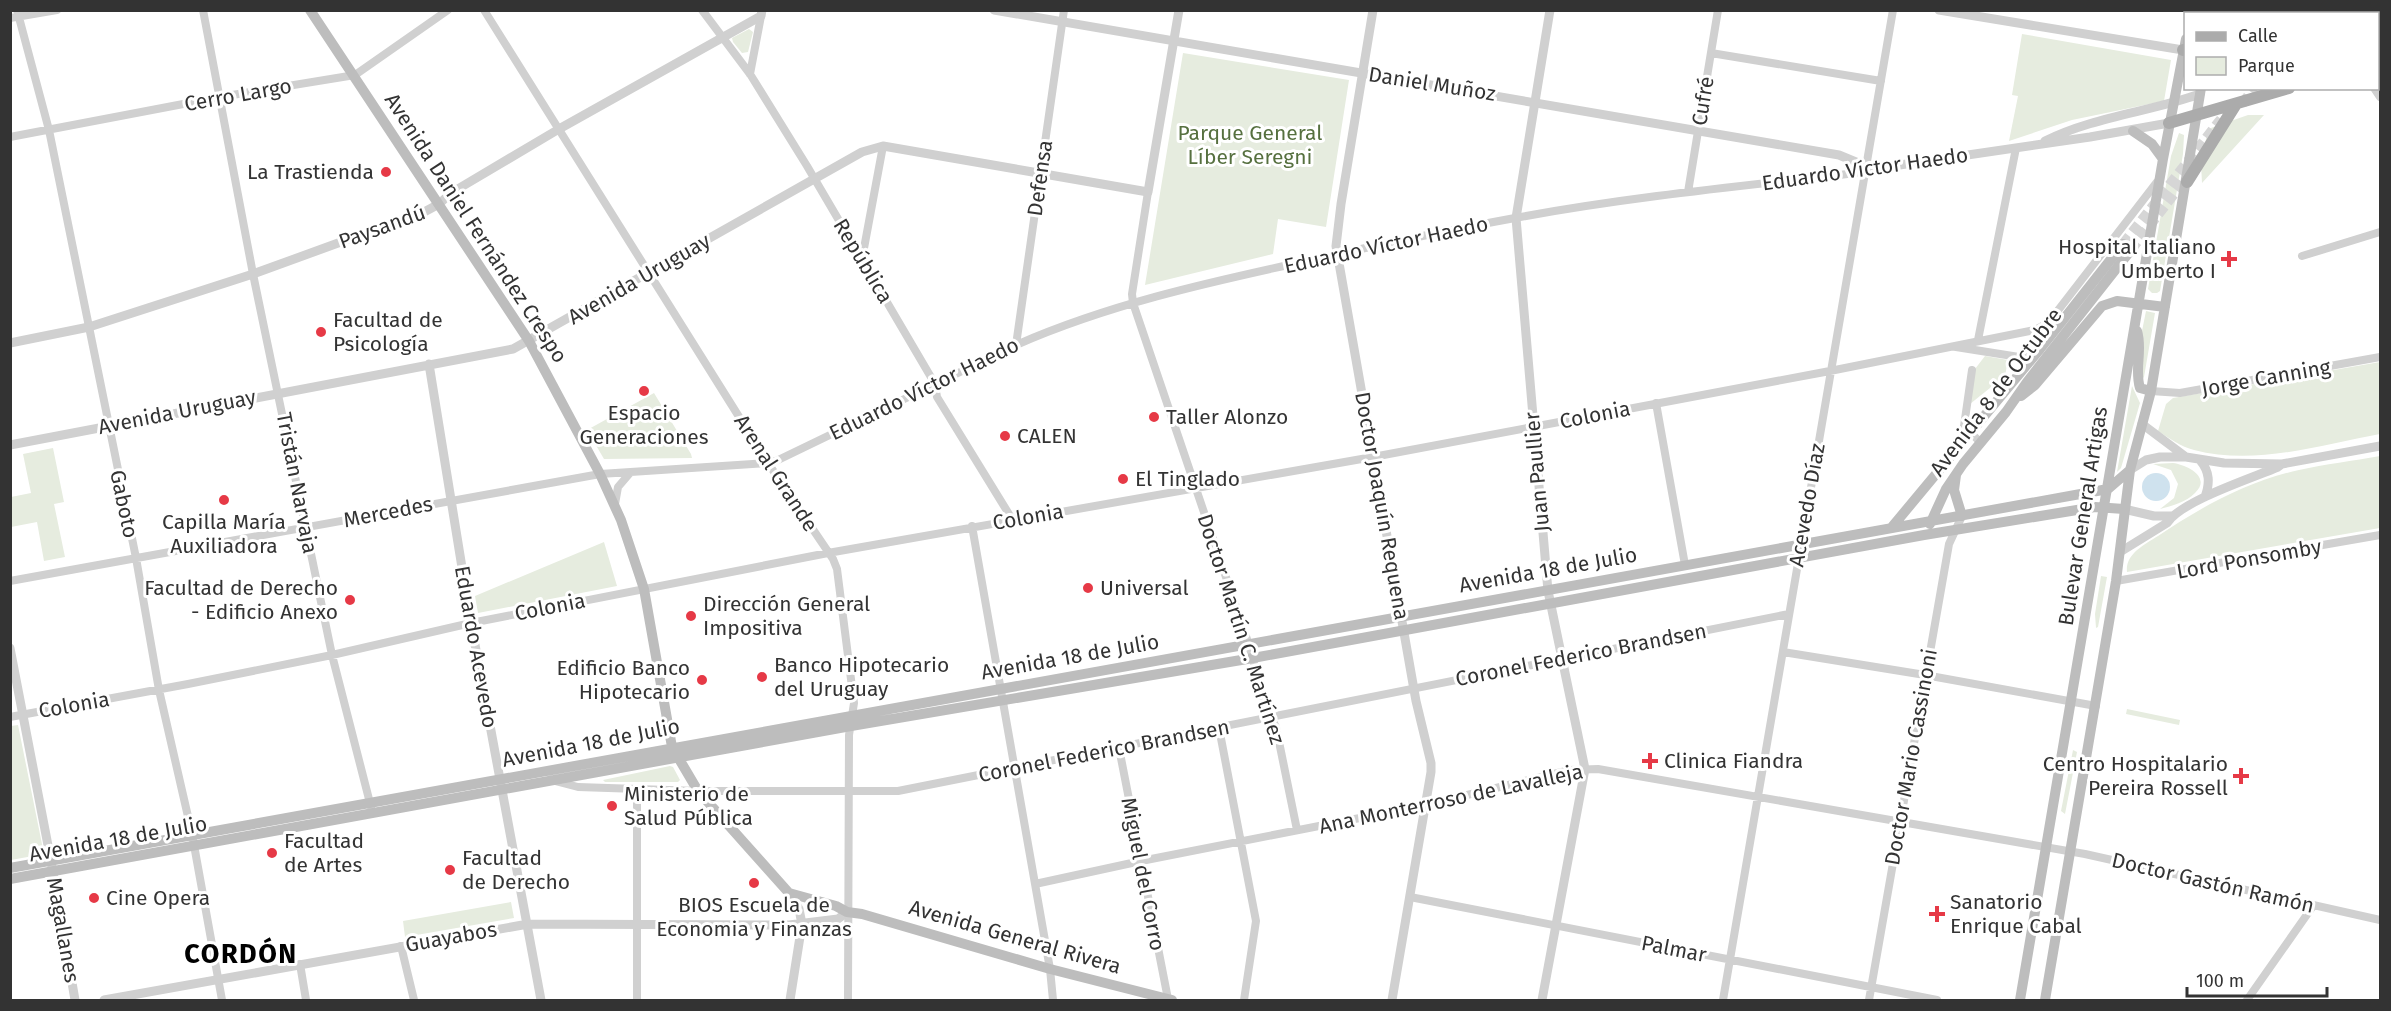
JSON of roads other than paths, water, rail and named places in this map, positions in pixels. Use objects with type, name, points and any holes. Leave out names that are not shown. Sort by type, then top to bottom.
[{"type":"main road","name":"Avenida Daniel Fernández Crespo","points":[[310,10],[530,341],[600,474],[614,505],[644,589],[672,747]]},
{"type":"main road","name":"Bulevar General Artigas","points":[[2019,1000],[2172,104],[2184,50]]},
{"type":"main road","points":[[2169,123],[2282,90]]},
{"type":"main road","name":"Bulevar General Artigas","points":[[2045,1000],[2096,706],[2116,581],[2130,470],[2151,391],[2201,92]]},
{"type":"main road","points":[[2187,182],[2236,104]]},
{"type":"main road","points":[[2133,131],[2152,144],[2163,159]]},
{"type":"main road","name":"Avenida 8 de Octubre","points":[[1892,527],[2127,247],[2015,401],[1946,489],[1924,535]]},
{"type":"main road","points":[[2015,401],[2035,385],[2097,310],[2117,301],[2165,307]]},
{"type":"main road","points":[[2135,326],[2140,351],[2138,380],[2140,388],[2151,391]]},
{"type":"main road","points":[[2108,489],[2130,470]]},
{"type":"main road","points":[[1956,475],[1954,490],[1962,516]]},
{"type":"main road","name":"Avenida 18 de Julio","points":[[501,784],[551,780],[679,758],[1000,689],[2108,489]]},
{"type":"main road","name":"Avenida 18 de Julio","points":[[10,879],[52,866],[501,784],[672,747],[1002,702],[1924,535],[2105,506],[2124,509]]},
{"type":"main road","points":[[672,747],[698,791],[789,892]]},
{"type":"main road","name":"Avenida 18 de Julio","points":[[10,867],[52,866]]},
{"type":"main road","name":"Avenida General Rivera","points":[[789,892],[836,906],[848,912],[1170,1000]]},
{"type":"street","points":[[15,15],[57,10]]},
{"type":"street","name":"Tristán Narvaja","points":[[203,10],[253,274],[332,655],[371,807]]},
{"type":"street","name":"Cerro Largo","points":[[10,137],[220,97],[355,75],[448,10]]},
{"type":"street","name":"Arenal Grande","points":[[484,10],[768,463],[837,568],[854,702],[848,791],[848,1000]]},
{"type":"street","name":"República","points":[[702,10],[750,74],[814,178],[935,384],[937,397],[1012,519]]},
{"type":"street","name":"Daniel Muñoz","points":[[994,10],[1839,154],[1868,167]]},
{"type":"street","name":"Defensa","points":[[1016,345],[1064,10]]},
{"type":"street","name":"Doctor Martín C. Martínez","points":[[1179,10],[1148,192],[1132,294],[1133,303],[1249,645],[1270,716],[1276,727],[1297,830]]},
{"type":"street","name":"Doctor Joaquín Requena","points":[[1373,10],[1336,240],[1414,688],[1431,763],[1426,805],[1392,1000]]},
{"type":"street","name":"Juan Paullier","points":[[1542,1000],[1586,769],[1548,591],[1516,218],[1550,10]]},
{"type":"street","name":"Cufré","points":[[1688,192],[1718,10]]},
{"type":"street","name":"Acevedo Díaz","points":[[1722,1000],[1759,797],[1830,371],[1868,167],[1893,10]]},
{"type":"street","points":[[1939,10],[2184,46]]},
{"type":"street","points":[[750,74],[761,13]]},
{"type":"street","name":"Paysandú","points":[[10,343],[89,327],[253,274],[426,212],[451,193],[559,129],[722,38],[761,13]]},
{"type":"street","name":"Gaboto","points":[[15,15],[49,130],[136,558],[159,690],[193,839],[222,1000]]},
{"type":"street","points":[[1711,53],[1881,81]]},
{"type":"street","name":"Eduardo Víctor Haedo","points":[[2036,145],[2073,128],[2172,104],[2201,92]]},
{"type":"street","name":"Eduardo Víctor Haedo","points":[[768,463],[1016,345],[1133,303],[1338,254],[1516,218],[1688,192],[1856,172],[1868,167],[1886,167],[2133,131],[2169,123]]},
{"type":"street","points":[[862,259],[883,146]]},
{"type":"street","name":"Avenida Uruguay","points":[[10,445],[513,349],[649,274],[814,178],[862,152],[883,146],[1148,192]]},
{"type":"street","points":[[1978,340],[2016,148]]},
{"type":"street","name":"Avenida 8 de Octubre","points":[[2046,324],[2160,179]]},
{"type":"street","points":[[2302,256],[2380,232]]},
{"type":"street","name":"Colonia","points":[[10,717],[159,690],[332,655],[471,622],[828,553],[1374,457],[1830,371],[2035,330],[2046,324]]},
{"type":"street","name":"Avenida 8 de Octubre","points":[[1954,346],[2019,357],[2040,349]]},
{"type":"street","name":"Jorge Canning","points":[[2151,391],[2180,393],[2380,357]]},
{"type":"street","name":"Eduardo Acevedo","points":[[429,364],[471,622],[541,1000]]},
{"type":"street","points":[[1972,370],[1964,426],[1981,442]]},
{"type":"street","points":[[1656,403],[1685,565]]},
{"type":"street","points":[[2142,424],[2186,457]]},
{"type":"street","points":[[2130,470],[2152,459],[2186,457],[2240,464],[2282,464],[2380,446]]},
{"type":"street","points":[[2200,460],[2208,470],[2209,476],[2205,498]]},
{"type":"street","name":"Mercedes","points":[[10,580],[600,474],[768,463]]},
{"type":"street","points":[[2124,509],[2154,516],[2171,516],[2205,498],[2282,464]]},
{"type":"street","points":[[614,505],[618,487],[624,477],[631,472]]},
{"type":"street","name":"Doctor Mario Cassinoni","points":[[1869,1000],[1949,544],[1962,516]]},
{"type":"street","points":[[2120,552],[2167,523],[2171,516]]},
{"type":"street","points":[[972,526],[1050,969],[1053,1000]]},
{"type":"street","name":"Lord Ponsomby","points":[[2116,581],[2380,535]]},
{"type":"street","name":"Coronel Federico Brandsen","points":[[698,791],[898,791],[1789,614]]},
{"type":"street","name":"Magallanes","points":[[10,648],[75,1000]]},
{"type":"street","points":[[1782,652],[2096,706]]},
{"type":"street","points":[[1219,728],[1256,921],[1244,1000]]},
{"type":"street","name":"Miguel del Corro","points":[[1119,748],[1170,1000]]},
{"type":"street","name":"Ana Monterroso de Lavalleja","points":[[1035,884],[1426,805],[1570,770],[1586,769],[2045,847]]},
{"type":"street","name":"Avenida 18 de Julio","points":[[551,780],[578,787],[698,791]]},
{"type":"street","points":[[637,1000],[638,789]]},
{"type":"street","name":"Doctor Gastón Ramón","points":[[2045,847],[2380,920]]},
{"type":"street","points":[[789,892],[799,909],[802,924],[790,1000]]},
{"type":"street","name":"Palmar","points":[[1410,897],[1937,1000]]},
{"type":"street","points":[[2247,1000],[2313,906]]},
{"type":"street","points":[[802,924],[838,919],[848,912]]},
{"type":"street","name":"Guayabos","points":[[105,1000],[528,924],[802,924]]},
{"type":"street","points":[[401,946],[414,1000]]},
{"type":"street","points":[[300,964],[306,1000]]},
{"type":"water","points":[[2156,473],[2166,477],[2170,487],[2166,497],[2156,501],[2146,497],[2142,487],[2146,477]]},
{"type":"tunnel","points":[[2242,104],[2252,90]]},
{"type":"tunnel","points":[[2123,244],[2221,119]]},
{"type":"tunnel","points":[[2131,250],[2187,177]]},
{"type":"place","name":"La Trastienda","points":[[386,172]]},
{"type":"place","name":"Hospital Italiano Umberto I","points":[[2229,259]]},
{"type":"place","name":"Facultad de Psicología","points":[[321,332]]},
{"type":"place","name":"Espacio Generaciones","points":[[644,391]]},
{"type":"place","name":"Taller Alonzo","points":[[1154,417]]},
{"type":"place","name":"CALEN","points":[[1005,436]]},
{"type":"place","name":"El Tinglado","points":[[1123,479]]},
{"type":"place","name":"Capilla María Auxiliadora","points":[[224,500]]},
{"type":"place","name":"Universal","points":[[1088,588]]},
{"type":"place","name":"Facultad de Derecho - Edificio Anexo","points":[[350,600]]},
{"type":"place","name":"Dirección General Impositiva","points":[[691,616]]},
{"type":"place","name":"Banco Hipotecario del Uruguay","points":[[762,677]]},
{"type":"place","name":"Edificio Banco Hipotecario","points":[[702,680]]},
{"type":"place","name":"Clinica Fiandra","points":[[1650,761]]},
{"type":"place","name":"Centro Hospitalario Pereira Rossell","points":[[2241,776]]},
{"type":"place","name":"Ministerio de Salud Pública","points":[[612,806]]},
{"type":"place","name":"Facultad de Artes","points":[[272,853]]},
{"type":"place","name":"Facultad de Derecho","points":[[450,870]]},
{"type":"place","name":"BIOS Escuela de Economia y Finanzas","points":[[754,883]]},
{"type":"place","name":"Cine Opera","points":[[94,898]]},
{"type":"place","name":"Sanatorio Enrique Cabal","points":[[1937,914]]},
{"type":"district","name":"CORDÓN","points":[[241,954]]},
{"type":"park label","name":"Parque General Líber Seregni","points":[[1250,145]]}]
